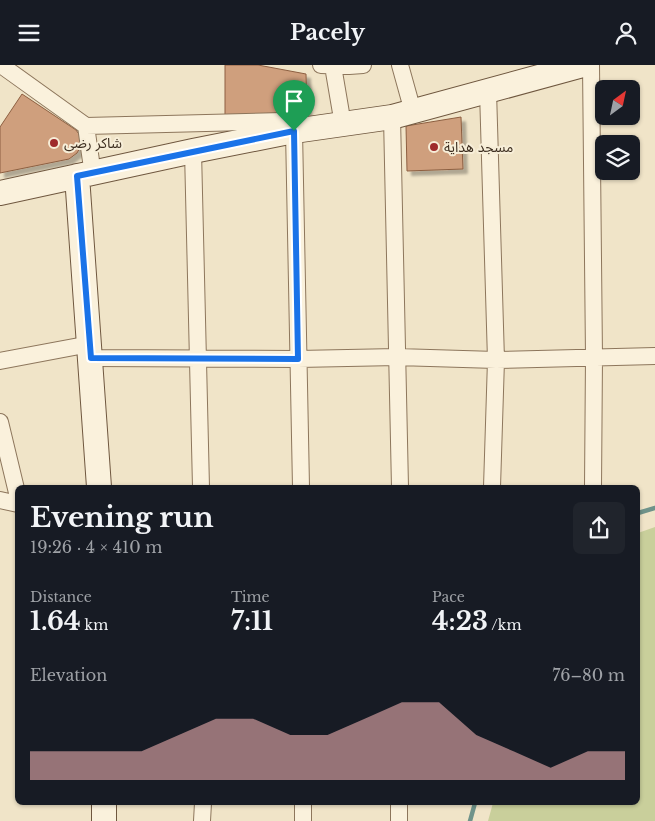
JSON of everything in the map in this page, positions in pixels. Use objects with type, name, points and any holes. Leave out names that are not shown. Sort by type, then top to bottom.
[{"type":"main road","points":[[0,181],[193,151],[341,113],[392,106],[543,65]]},
{"type":"main road","points":[[0,193],[84,168],[288,126],[392,117],[583,65]]},
{"type":"main road","points":[[84,168],[90,351],[99,485]]},
{"type":"main road","points":[[104,805],[104,821]]},
{"type":"street","points":[[1,65],[86,126],[288,126],[298,359],[301,485]]},
{"type":"street","points":[[341,113],[326,66],[363,65]]},
{"type":"street","points":[[400,65],[410,101]]},
{"type":"street","points":[[591,65],[594,357],[593,485]]},
{"type":"street","points":[[488,91],[496,360],[492,485]]},
{"type":"street","points":[[392,117],[400,485]]},
{"type":"street","points":[[84,168],[86,126]]},
{"type":"street","points":[[193,151],[201,485]]},
{"type":"street","points":[[0,361],[90,351],[198,359],[397,357],[496,360],[655,356]]},
{"type":"street","points":[[0,422],[15,485]]},
{"type":"street","points":[[0,500],[15,503]]},
{"type":"street","points":[[202,821],[203,805]]},
{"type":"street","points":[[303,805],[303,821]]},
{"type":"street","points":[[399,805],[399,821]]},
{"type":"green space","points":[[655,527],[655,821],[488,821],[492,805],[640,805],[640,532]]},
{"type":"building","points":[[225,65],[258,65],[306,74],[307,112],[225,115]]},
{"type":"building","points":[[22,94],[76,130],[81,137],[81,146],[77,153],[69,159],[0,173],[0,127]]},
{"type":"building","name":"مسجد هداية","points":[[461,117],[463,169],[407,171],[406,126]]},
{"type":"waterway","points":[[640,512],[655,508]]},
{"type":"waterway","points":[[470,821],[474,805]]},
{"type":"place","name":"شاكر رضى","points":[[54,143]]},
{"type":"place","name":"مسجد هداية","points":[[434,147]]},
{"type":"route","points":[[294,131],[298,359],[91,358],[77,176],[294,131]]}]
